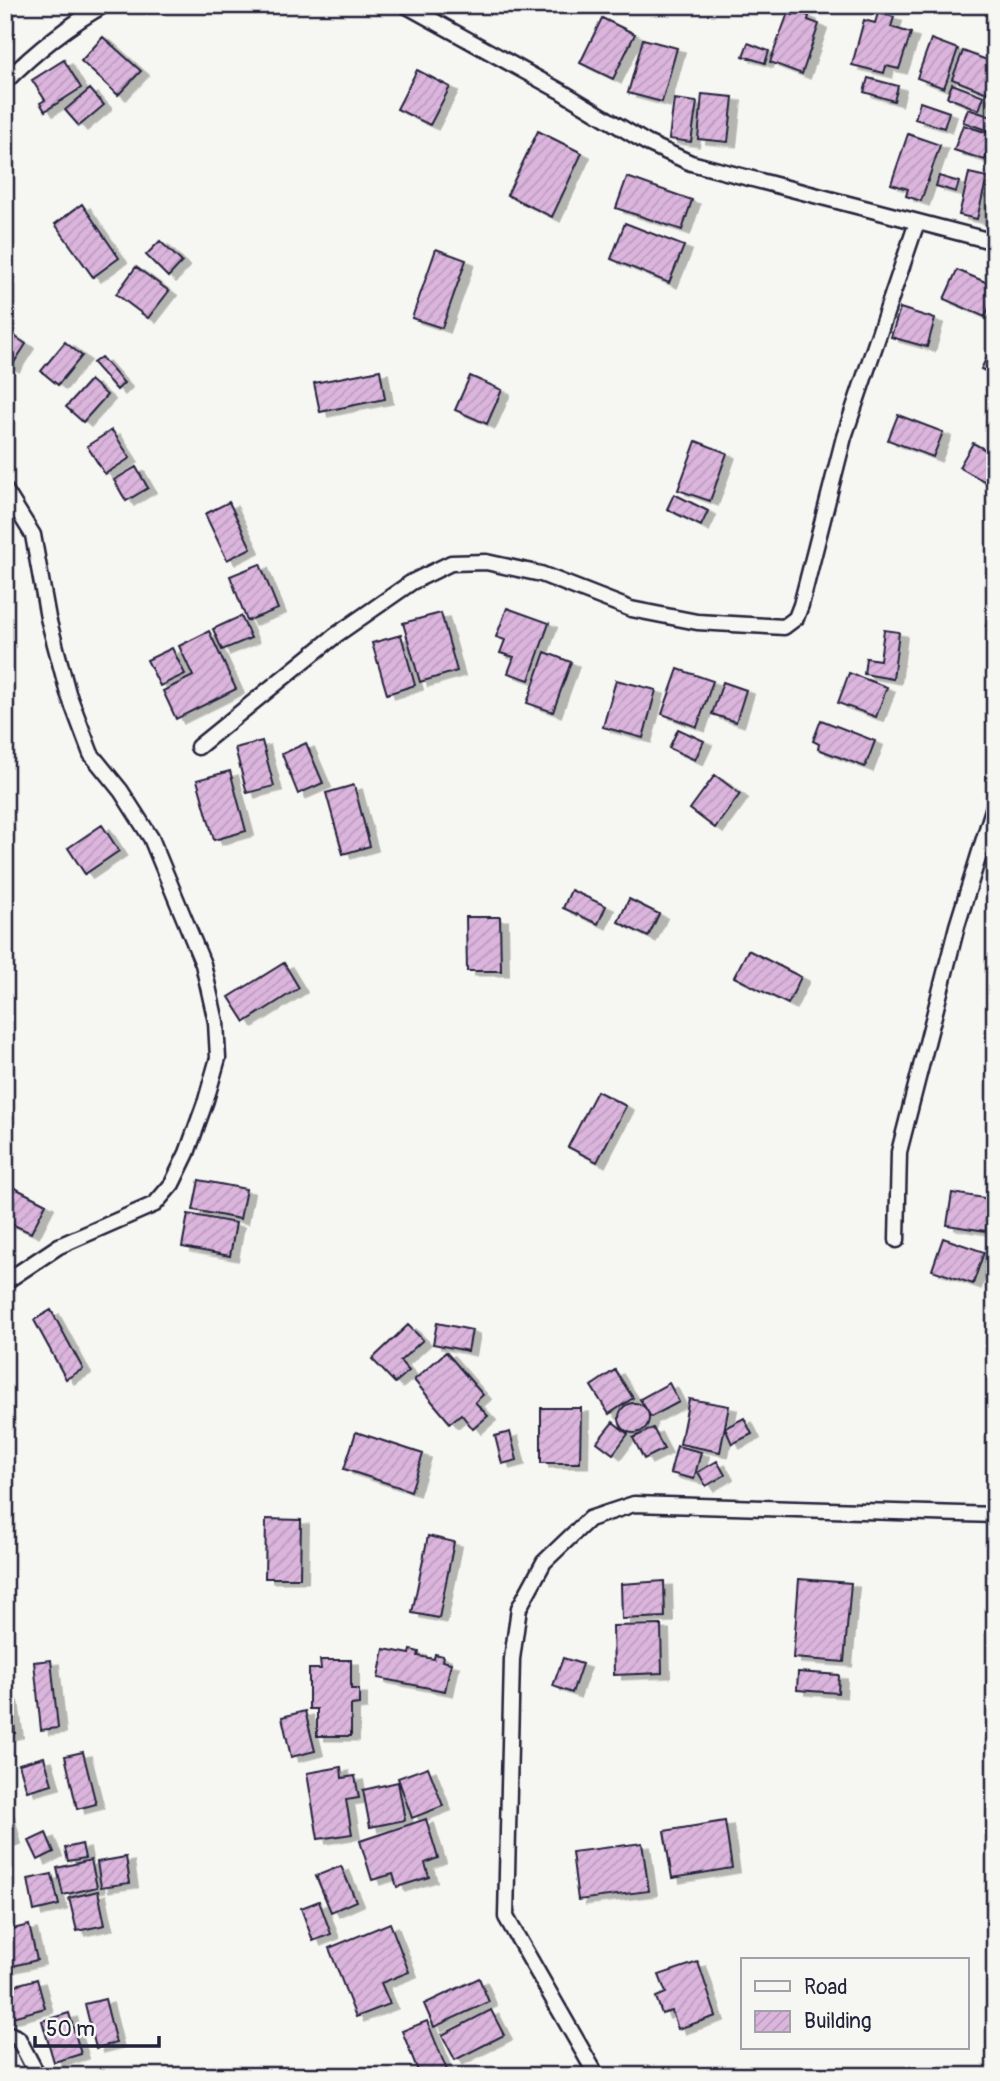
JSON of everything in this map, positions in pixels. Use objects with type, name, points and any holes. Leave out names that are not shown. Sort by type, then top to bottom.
[{"type":"street","points":[[5,82],[34,53],[104,5]]},
{"type":"street","points":[[405,5],[562,92],[647,143],[691,163],[995,242]]},
{"type":"street","points":[[198,747],[336,635],[412,582],[451,564],[486,562],[541,574],[631,609],[697,622],[785,627],[796,618],[801,605],[844,438],[917,222]]},
{"type":"street","points":[[5,490],[33,535],[68,693],[91,754],[121,791],[151,838],[203,964],[216,1022],[218,1058],[187,1153],[172,1184],[155,1204],[59,1246],[5,1282]]},
{"type":"street","points":[[897,1241],[899,1152],[957,926],[995,803]]},
{"type":"street","points":[[597,2076],[506,1917],[512,1659],[519,1608],[544,1562],[589,1519],[634,1504],[995,1515]]},
{"type":"street","points":[[5,2032],[18,2038],[38,2076]]},
{"type":"building","points":[[795,10],[819,24],[802,74],[770,62],[788,13],[793,15]]},
{"type":"building","points":[[878,13],[894,17],[891,27],[911,33],[899,69],[886,66],[884,73],[852,65],[864,20],[875,23]]},
{"type":"building","points":[[602,18],[635,34],[613,79],[580,63]]},
{"type":"building","points":[[103,37],[141,71],[118,95],[81,61]]},
{"type":"building","points":[[643,39],[677,48],[662,102],[628,93]]},
{"type":"building","points":[[931,39],[958,49],[944,88],[917,78]]},
{"type":"building","points":[[748,43],[769,51],[765,63],[743,56]]},
{"type":"building","points":[[963,51],[995,63],[995,96],[952,79]]},
{"type":"building","points":[[64,60],[81,88],[45,111],[40,103],[45,100],[32,80]]},
{"type":"building","points":[[417,70],[450,87],[430,125],[397,109]]},
{"type":"building","points":[[868,78],[898,86],[894,101],[864,92]]},
{"type":"building","points":[[952,84],[984,96],[979,110],[947,97]]},
{"type":"building","points":[[90,89],[104,105],[79,126],[65,110]]},
{"type":"building","points":[[702,94],[733,97],[728,142],[698,139]]},
{"type":"building","points":[[674,99],[697,102],[691,142],[669,139]]},
{"type":"building","points":[[920,102],[949,112],[944,128],[915,119]]},
{"type":"building","points":[[968,109],[995,118],[995,133],[963,122]]},
{"type":"building","points":[[963,125],[994,135],[985,160],[954,150]]},
{"type":"building","points":[[538,131],[582,153],[552,217],[507,195]]},
{"type":"building","points":[[908,134],[940,145],[921,201],[906,196],[908,189],[891,184]]},
{"type":"building","points":[[969,173],[987,177],[977,219],[959,215]]},
{"type":"building","points":[[939,176],[959,182],[956,192],[936,186]]},
{"type":"building","points":[[627,177],[692,200],[682,230],[616,208]]},
{"type":"building","points":[[82,204],[119,258],[93,277],[55,224]]},
{"type":"building","points":[[625,223],[684,246],[669,283],[611,259]]},
{"type":"building","points":[[160,241],[182,262],[168,277],[146,255]]},
{"type":"building","points":[[436,249],[466,260],[442,328],[412,318]]},
{"type":"building","points":[[136,267],[169,291],[148,318],[116,294]]},
{"type":"building","points":[[957,270],[995,286],[995,294],[985,317],[944,299]]},
{"type":"building","points":[[900,308],[935,319],[927,347],[891,337]]},
{"type":"building","points":[[5,330],[26,344],[11,367],[5,363]]},
{"type":"building","points":[[995,341],[995,376],[981,369]]},
{"type":"building","points":[[65,342],[82,356],[58,385],[41,371]]},
{"type":"building","points":[[101,357],[124,383],[117,390],[93,363]]},
{"type":"building","points":[[380,370],[385,399],[320,412],[314,383]]},
{"type":"building","points":[[470,376],[502,390],[487,424],[455,410]]},
{"type":"building","points":[[90,380],[107,395],[83,422],[66,407]]},
{"type":"building","points":[[898,415],[943,432],[933,457],[888,440]]},
{"type":"building","points":[[112,430],[130,458],[105,474],[87,446]]},
{"type":"building","points":[[696,441],[727,453],[710,501],[678,490]]},
{"type":"building","points":[[973,443],[995,455],[995,487],[959,467]]},
{"type":"building","points":[[136,467],[148,488],[126,501],[114,480]]},
{"type":"building","points":[[674,494],[708,511],[701,526],[667,509]]},
{"type":"building","points":[[229,502],[251,548],[227,560],[205,514]]},
{"type":"building","points":[[260,564],[278,609],[247,621],[230,576]]},
{"type":"building","points":[[995,601],[995,629],[986,626]]},
{"type":"building","points":[[507,608],[549,623],[529,680],[508,673],[514,657],[500,653],[505,640],[496,637]]},
{"type":"building","points":[[441,613],[457,671],[420,682],[403,623]]},
{"type":"building","points":[[241,616],[251,638],[222,650],[213,629]]},
{"type":"building","points":[[884,630],[899,632],[893,679],[864,674],[866,658],[880,660]]},
{"type":"building","points":[[209,631],[236,689],[176,719],[163,691],[193,676],[179,646]]},
{"type":"building","points":[[401,635],[415,685],[387,694],[372,643]]},
{"type":"building","points":[[172,648],[185,674],[160,686],[147,660]]},
{"type":"building","points":[[545,652],[571,662],[553,712],[527,703]]},
{"type":"building","points":[[678,669],[713,681],[697,727],[662,714]]},
{"type":"building","points":[[849,673],[887,687],[876,717],[838,703]]},
{"type":"building","points":[[616,680],[656,690],[643,738],[603,727]]},
{"type":"building","points":[[723,682],[746,690],[736,722],[712,714]]},
{"type":"building","points":[[821,720],[875,741],[865,767],[818,749],[819,744],[813,741]]},
{"type":"building","points":[[678,729],[704,741],[695,760],[669,748]]},
{"type":"building","points":[[262,741],[274,786],[247,793],[235,748]]},
{"type":"building","points":[[306,743],[323,783],[298,794],[282,754]]},
{"type":"building","points":[[230,771],[246,831],[214,840],[197,780]]},
{"type":"building","points":[[715,775],[740,794],[715,828],[690,809]]},
{"type":"building","points":[[354,785],[370,846],[343,854],[326,793]]},
{"type":"building","points":[[102,825],[119,851],[85,874],[68,848]]},
{"type":"building","points":[[571,890],[606,906],[598,924],[563,908]]},
{"type":"building","points":[[629,899],[659,914],[648,937],[618,922]]},
{"type":"building","points":[[466,917],[500,917],[501,971],[467,971]]},
{"type":"building","points":[[748,950],[801,977],[788,1004],[734,977]]},
{"type":"building","points":[[284,963],[299,988],[245,1022],[229,997]]},
{"type":"building","points":[[597,1091],[626,1106],[597,1162],[568,1147]]},
{"type":"building","points":[[199,1180],[246,1189],[240,1219],[193,1210]]},
{"type":"building","points":[[9,1185],[46,1204],[31,1233],[5,1221],[5,1192]]},
{"type":"building","points":[[952,1193],[991,1199],[986,1231],[947,1225]]},
{"type":"building","points":[[188,1214],[236,1223],[230,1256],[182,1247]]},
{"type":"building","points":[[943,1238],[984,1252],[973,1284],[932,1270]]},
{"type":"building","points":[[51,1310],[83,1369],[66,1379],[34,1320]]},
{"type":"building","points":[[437,1323],[472,1330],[468,1351],[433,1344]]},
{"type":"building","points":[[408,1325],[423,1340],[400,1361],[409,1371],[395,1383],[372,1359]]},
{"type":"building","points":[[446,1352],[483,1395],[475,1402],[488,1416],[473,1429],[461,1414],[450,1423],[414,1380]]},
{"type":"building","points":[[615,1370],[633,1398],[609,1414],[591,1386]]},
{"type":"building","points":[[669,1383],[679,1402],[651,1417],[640,1399]]},
{"type":"building","points":[[689,1399],[729,1406],[720,1452],[680,1444]]},
{"type":"building","points":[[634,1403],[645,1407],[649,1418],[645,1429],[634,1433],[623,1429],[619,1418],[623,1407]]},
{"type":"building","points":[[541,1408],[581,1408],[580,1463],[541,1463]]},
{"type":"building","points":[[744,1418],[752,1434],[732,1444],[725,1428]]},
{"type":"building","points":[[613,1422],[628,1434],[613,1454],[597,1442]]},
{"type":"building","points":[[653,1428],[664,1449],[644,1459],[633,1438]]},
{"type":"building","points":[[356,1432],[423,1454],[411,1491],[344,1469]]},
{"type":"building","points":[[510,1432],[517,1460],[502,1464],[495,1436]]},
{"type":"building","points":[[677,1446],[701,1452],[694,1479],[670,1473]]},
{"type":"building","points":[[717,1461],[725,1475],[706,1486],[698,1472]]},
{"type":"building","points":[[266,1519],[301,1520],[300,1578],[265,1578]]},
{"type":"building","points":[[428,1536],[454,1542],[439,1618],[412,1613]]},
{"type":"building","points":[[799,1579],[851,1583],[844,1662],[793,1658]]},
{"type":"building","points":[[664,1581],[665,1617],[622,1619],[621,1584]]},
{"type":"building","points":[[661,1625],[662,1673],[614,1675],[613,1626]]},
{"type":"building","points":[[384,1649],[410,1654],[411,1650],[419,1652],[418,1656],[434,1659],[435,1654],[443,1656],[442,1661],[451,1663],[445,1691],[378,1678]]},
{"type":"building","points":[[563,1658],[582,1664],[572,1693],[553,1686]]},
{"type":"building","points":[[51,1660],[58,1728],[41,1730],[34,1662]]},
{"type":"building","points":[[320,1660],[351,1660],[351,1689],[359,1689],[359,1704],[351,1705],[351,1736],[317,1736],[317,1709],[309,1709],[309,1669],[321,1669]]},
{"type":"building","points":[[798,1672],[839,1675],[838,1693],[797,1690]]},
{"type":"building","points":[[10,1697],[15,1733],[5,1735],[5,1698]]},
{"type":"building","points":[[305,1711],[315,1751],[291,1757],[282,1717]]},
{"type":"building","points":[[83,1752],[96,1804],[77,1809],[65,1756]]},
{"type":"building","points":[[44,1757],[52,1784],[27,1791],[19,1764]]},
{"type":"building","points":[[341,1767],[342,1778],[355,1776],[359,1798],[346,1800],[352,1834],[318,1839],[307,1773]]},
{"type":"building","points":[[428,1767],[443,1806],[412,1818],[398,1778]]},
{"type":"building","points":[[398,1782],[405,1820],[370,1827],[363,1790]]},
{"type":"building","points":[[5,1812],[13,1840],[5,1842]]},
{"type":"building","points":[[426,1819],[438,1858],[425,1863],[429,1877],[397,1887],[393,1874],[372,1880],[360,1841]]},
{"type":"building","points":[[725,1821],[732,1868],[672,1878],[664,1831]]},
{"type":"building","points":[[46,1833],[54,1852],[38,1860],[29,1841]]},
{"type":"building","points":[[642,1843],[649,1891],[578,1900],[572,1852]]},
{"type":"building","points":[[82,1844],[85,1858],[68,1861],[65,1848]]},
{"type":"building","points":[[126,1857],[130,1883],[101,1887],[97,1862]]},
{"type":"building","points":[[91,1860],[97,1887],[63,1895],[57,1868]]},
{"type":"building","points":[[341,1866],[356,1901],[331,1912],[316,1876]]},
{"type":"building","points":[[52,1874],[59,1905],[34,1911],[28,1879]]},
{"type":"building","points":[[98,1891],[105,1925],[77,1931],[69,1898]]},
{"type":"building","points":[[319,1901],[331,1934],[313,1941],[301,1908]]},
{"type":"building","points":[[390,1923],[409,1972],[381,1983],[390,2004],[356,2017],[329,1948]]},
{"type":"building","points":[[29,1925],[37,1960],[9,1967],[5,1951],[5,1931]]},
{"type":"building","points":[[698,1962],[716,2016],[678,2029],[672,2011],[662,2014],[656,1997],[666,1993],[659,1975]]},
{"type":"building","points":[[479,1978],[489,2002],[434,2027],[424,2004]]},
{"type":"building","points":[[37,1979],[45,2008],[5,2019],[5,1988]]},
{"type":"building","points":[[105,1999],[116,2043],[96,2048],[85,2004]]},
{"type":"building","points":[[491,2010],[504,2035],[455,2060],[442,2035]]},
{"type":"building","points":[[69,2013],[81,2054],[54,2062],[42,2021]]},
{"type":"building","points":[[427,2021],[448,2073],[442,2076],[420,2076],[402,2031]]}]
